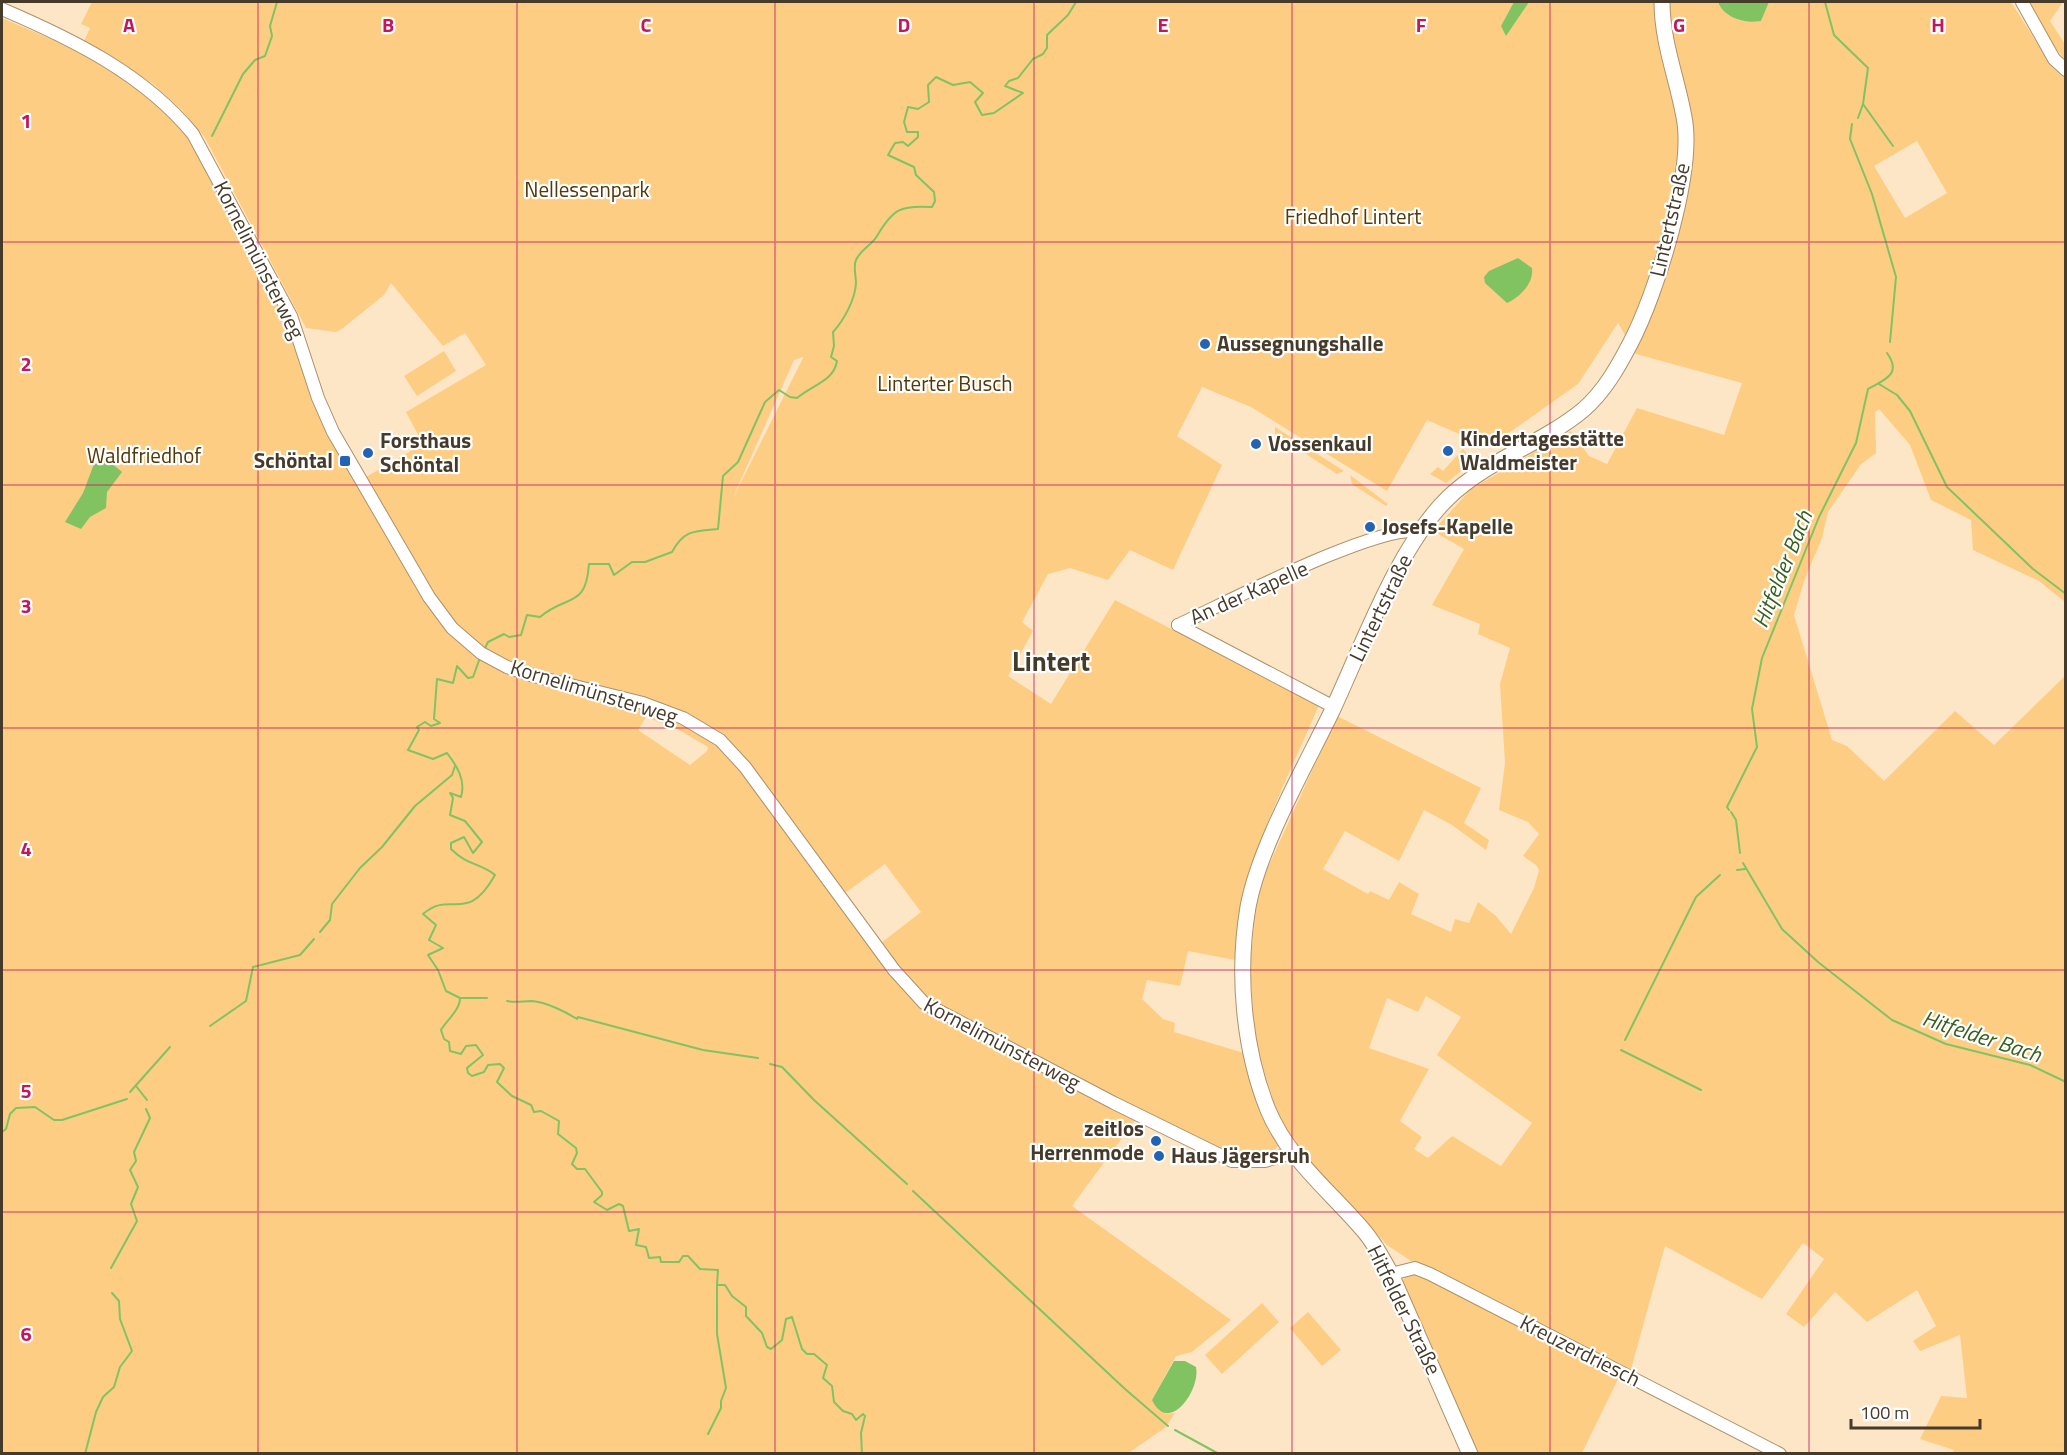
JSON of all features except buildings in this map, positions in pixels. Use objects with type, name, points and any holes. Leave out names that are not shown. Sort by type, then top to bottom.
[{"type":"main road","name":"Lintertstraße","points":[[1292,1153],[1268,1110],[1253,1060],[1245,1006],[1245,930],[1249,902],[1270,842],[1419,531],[1448,498],[1480,472],[1582,411],[1609,380],[1630,343],[1662,262],[1685,163],[1685,119],[1666,44],[1662,2]]},
{"type":"main road","name":"Hitfelder Straße","points":[[1292,1153],[1364,1230],[1391,1274],[1470,1454]]},
{"type":"street","points":[[2022,2],[2054,59],[2066,70]]},
{"type":"street","name":"Kornelimünsterweg","points":[[2,9],[71,41],[145,86],[173,109],[193,134],[291,316],[318,398],[333,432],[429,597],[452,628],[469,644],[492,659],[530,675],[664,710],[720,740],[745,767],[894,970],[924,1003],[1123,1108],[1233,1161],[1265,1161],[1292,1153]]},
{"type":"street","name":"An der Kapelle","points":[[1334,707],[1178,625],[1360,544],[1407,529],[1419,531]]},
{"type":"street","name":"Kreuzerdriesch","points":[[1391,1274],[1415,1268],[1430,1274],[1765,1450],[1780,1454]]},
{"type":"green space","points":[[92,2],[1718,2],[1730,16],[1742,21],[1755,22],[1761,21],[1769,2],[2011,2],[2053,68],[2065,78],[2065,602],[2039,581],[1973,550],[1971,520],[1931,500],[1910,445],[1879,409],[1875,412],[1876,453],[1861,464],[1828,512],[1822,538],[1804,581],[1794,615],[1832,740],[1847,746],[1884,781],[1955,711],[1994,745],[2065,676],[2065,1453],[1953,1453],[1954,1450],[1920,1439],[1941,1396],[1967,1398],[1960,1335],[1920,1351],[1913,1341],[1936,1326],[1917,1290],[1867,1322],[1835,1292],[1804,1327],[1786,1314],[1824,1259],[1803,1243],[1762,1299],[1665,1246],[1630,1373],[1414,1263],[1387,1245],[1296,1148],[1279,1119],[1255,1043],[1250,963],[1258,889],[1337,716],[1481,788],[1464,823],[1489,840],[1486,850],[1452,825],[1424,810],[1399,861],[1345,831],[1323,869],[1368,894],[1370,891],[1389,900],[1399,882],[1419,894],[1411,914],[1451,932],[1455,919],[1469,923],[1478,902],[1496,916],[1511,934],[1534,888],[1539,870],[1523,856],[1539,834],[1528,822],[1499,810],[1505,763],[1500,684],[1510,648],[1478,634],[1480,624],[1432,605],[1464,549],[1433,531],[1471,489],[1571,431],[1589,456],[1607,464],[1637,408],[1724,435],[1742,383],[1636,354],[1618,323],[1578,384],[1489,447],[1427,420],[1387,491],[1251,407],[1202,387],[1177,436],[1222,465],[1173,570],[1130,550],[1108,580],[1070,568],[1048,574],[1022,622],[1033,631],[1008,676],[1051,704],[1115,600],[1319,705],[1265,829],[1254,861],[1238,926],[1235,960],[1188,951],[1180,986],[1147,980],[1142,999],[1163,1019],[1175,1023],[1174,1032],[1244,1053],[1279,1145],[1273,1152],[1233,1155],[1153,1118],[934,1005],[912,986],[881,943],[921,912],[885,864],[845,893],[907,992],[1136,1119],[1072,1206],[1231,1320],[1192,1352],[1176,1356],[1152,1400],[1166,1414],[1175,1413],[1166,1427],[1127,1454],[2,1453],[2,18],[79,51],[140,89],[189,136],[276,291],[317,405],[432,610],[446,631],[464,646],[472,641],[439,605],[366,477],[423,444],[406,412],[486,365],[465,333],[443,346],[391,283],[384,295],[336,332],[306,328],[205,138],[182,110],[152,83],[84,41],[90,28],[81,24]],"holes":[[[1917,141],[1947,193],[1905,218],[1874,166]],[[803,357],[732,500],[794,360]],[[646,717],[677,729],[708,747],[707,751],[690,765],[638,730]],[[1426,996],[1461,1017],[1437,1055],[1532,1123],[1501,1166],[1452,1136],[1428,1158],[1414,1149],[1422,1137],[1400,1121],[1429,1069],[1369,1048],[1387,998],[1418,1012]]]},
{"type":"green space","points":[[2029,2],[2063,2],[2050,21],[2065,44],[2065,60],[2048,38]]},
{"type":"green space","points":[[444,351],[456,371],[417,396],[404,376]]},
{"type":"green space","points":[[1275,427],[1344,471],[1337,474],[1275,434]]},
{"type":"green space","points":[[1463,449],[1474,461],[1446,483],[1430,474],[1438,467],[1443,471]]},
{"type":"green space","points":[[1350,475],[1388,504],[1386,506],[1352,484]]},
{"type":"green space","points":[[1410,1272],[1419,1273],[1620,1375],[1582,1453],[1476,1453],[1402,1281]]},
{"type":"green space","points":[[1262,1303],[1279,1322],[1222,1374],[1205,1355]]},
{"type":"green space","points":[[1308,1312],[1341,1350],[1322,1366],[1290,1328]]},
{"type":"shaded area","points":[[1514,2],[1529,2],[1506,36],[1501,26]]},
{"type":"shaded area","points":[[1718,2],[1769,2],[1761,21],[1755,22],[1742,21],[1730,16]]},
{"type":"shaded area","points":[[1518,258],[1532,268],[1531,279],[1517,297],[1507,303],[1485,283],[1484,277],[1489,271]]},
{"type":"shaded area","points":[[109,461],[122,472],[107,492],[106,508],[90,517],[81,529],[65,522],[83,493],[94,464]]},
{"type":"shaded area","points":[[1174,1361],[1185,1361],[1196,1367],[1196,1376],[1189,1397],[1175,1411],[1167,1413],[1159,1410],[1152,1400]]},
{"type":"waterway","points":[[212,136],[243,74],[255,60],[265,56],[272,36],[270,26],[277,2]]},
{"type":"waterway","points":[[484,650],[488,642],[504,634],[509,637],[521,635],[527,615],[540,617],[574,599],[584,588],[589,564],[609,564],[614,575],[632,562],[645,562],[672,552],[681,539],[690,533],[718,529],[723,476],[738,462],[765,402],[779,390],[790,397],[797,398],[822,382],[835,368],[837,361],[831,357],[834,346],[833,332],[845,316],[854,296],[855,265],[858,256],[875,239],[893,214],[905,208],[932,207],[935,201],[934,192],[916,175],[914,167],[888,155],[895,143],[903,142],[908,146],[918,137],[918,132],[907,132],[904,122],[908,107],[918,109],[929,102],[928,85],[936,77],[953,85],[970,82],[983,93],[975,102],[982,115],[994,113],[1023,93],[1005,86],[1009,81],[1018,78],[1033,59],[1043,54],[1047,48],[1047,35],[1068,15],[1076,2]]},
{"type":"waterway","name":"Hitfelder Bach","points":[[1825,2],[1834,35],[1868,68],[1863,104],[1858,118]]},
{"type":"waterway","points":[[1863,104],[1893,146]]},
{"type":"waterway","name":"Hitfelder Bach","points":[[1852,124],[1850,139],[1872,194],[1896,277],[1890,342]]},
{"type":"waterway","name":"Hitfelder Bach","points":[[1729,810],[1727,807],[1757,747],[1752,709],[1762,658],[1819,517],[1856,443],[1868,389],[1892,372],[1893,367],[1887,353]]},
{"type":"waterway","points":[[1879,384],[1897,395],[1910,411],[1947,487],[2033,569],[2066,594]]},
{"type":"waterway","points":[[480,658],[473,677],[468,678],[457,666],[453,683],[437,679],[434,719],[440,723],[431,726],[425,722],[417,727],[419,730],[408,750],[433,759],[447,753],[451,758],[460,774],[462,791],[461,797],[450,793],[453,798],[450,815],[465,821],[482,842],[473,853],[464,837],[451,843],[451,849],[463,859],[495,875],[476,899],[467,903],[433,907],[423,914],[436,925],[429,940],[443,948],[428,955],[438,970],[446,991],[460,998],[456,1011],[441,1030],[444,1039],[449,1042],[450,1051],[461,1054],[466,1046],[476,1045],[483,1055],[467,1068],[468,1073],[472,1076],[484,1072],[488,1065],[500,1064],[504,1068],[497,1082],[512,1096],[531,1105],[534,1112],[541,1111],[559,1121],[558,1134],[576,1148],[577,1153],[572,1164],[577,1169],[585,1169],[602,1192],[602,1195],[594,1202],[607,1210],[619,1204],[623,1206],[629,1231],[639,1229],[636,1245],[646,1247],[649,1258],[660,1257],[661,1262],[679,1262],[683,1256],[688,1256],[700,1269],[718,1270],[717,1285],[725,1285],[732,1296],[746,1307],[746,1316],[762,1333],[767,1347],[771,1349],[782,1340],[786,1319],[792,1317],[802,1349],[807,1354],[814,1354],[827,1365],[823,1378],[832,1386],[834,1402],[843,1411],[852,1414],[856,1420],[863,1414],[865,1416],[861,1433],[862,1454]]},
{"type":"waterway","points":[[320,932],[330,920],[332,904],[360,868],[382,847],[415,806],[452,775],[455,766]]},
{"type":"waterway","name":"Hitfelder Bach","points":[[1731,812],[1736,820],[1740,853]]},
{"type":"waterway","name":"Hitfelder Bach","points":[[1743,863],[1782,929],[1818,962],[1892,1020],[1946,1044],[2030,1065],[2066,1082]]},
{"type":"waterway","points":[[1737,870],[1745,869]]},
{"type":"waterway","points":[[1625,1040],[1696,897],[1720,875]]},
{"type":"waterway","points":[[210,1026],[246,1001],[253,967],[300,955],[314,939]]},
{"type":"waterway","points":[[461,998],[487,998]]},
{"type":"waterway","points":[[507,1001],[538,1002],[577,1019],[578,1017],[703,1050],[758,1058]]},
{"type":"waterway","points":[[130,1092],[170,1047]]},
{"type":"waterway","points":[[1621,1050],[1701,1090]]},
{"type":"waterway","points":[[770,1064],[782,1067],[814,1100],[907,1184]]},
{"type":"waterway","points":[[136,1086],[147,1100]]},
{"type":"waterway","points":[[2,1132],[6,1129],[10,1114],[16,1108],[35,1107],[54,1120],[62,1120],[127,1099]]},
{"type":"waterway","points":[[111,1268],[137,1221],[131,1204],[138,1187],[130,1170],[136,1161],[134,1152],[150,1118],[146,1109]]},
{"type":"waterway","points":[[913,1191],[1125,1389],[1168,1426]]},
{"type":"waterway","points":[[708,1434],[721,1408],[726,1388],[717,1334],[717,1286]]},
{"type":"waterway","points":[[85,1454],[96,1412],[103,1397],[114,1387],[120,1367],[132,1351],[120,1319],[119,1301],[112,1293]]},
{"type":"waterway","points":[[1175,1430],[1219,1454]]},
{"type":"place","name":"Aussegnungshalle","points":[[1205,344]]},
{"type":"place","name":"Vossenkaul","points":[[1256,444]]},
{"type":"place","name":"Kindertagesstätte Waldmeister","points":[[1448,451]]},
{"type":"place","name":"Forsthaus Schöntal","points":[[368,453]]},
{"type":"place","name":"Schöntal","points":[[345,461]]},
{"type":"place","name":"Josefs-Kapelle","points":[[1370,527]]},
{"type":"place","name":"zeitlos Herrenmode","points":[[1156,1141]]},
{"type":"place","name":"Haus Jägersruh","points":[[1159,1156]]},
{"type":"district","name":"Lintert","points":[[1051,662]]},
{"type":"park label","name":"Nellessenpark","points":[[587,190]]},
{"type":"park label","name":"Friedhof Lintert","points":[[1353,217]]},
{"type":"park label","name":"Linterter Busch","points":[[945,384]]},
{"type":"park label","name":"Waldfriedhof","points":[[144,456]]}]
